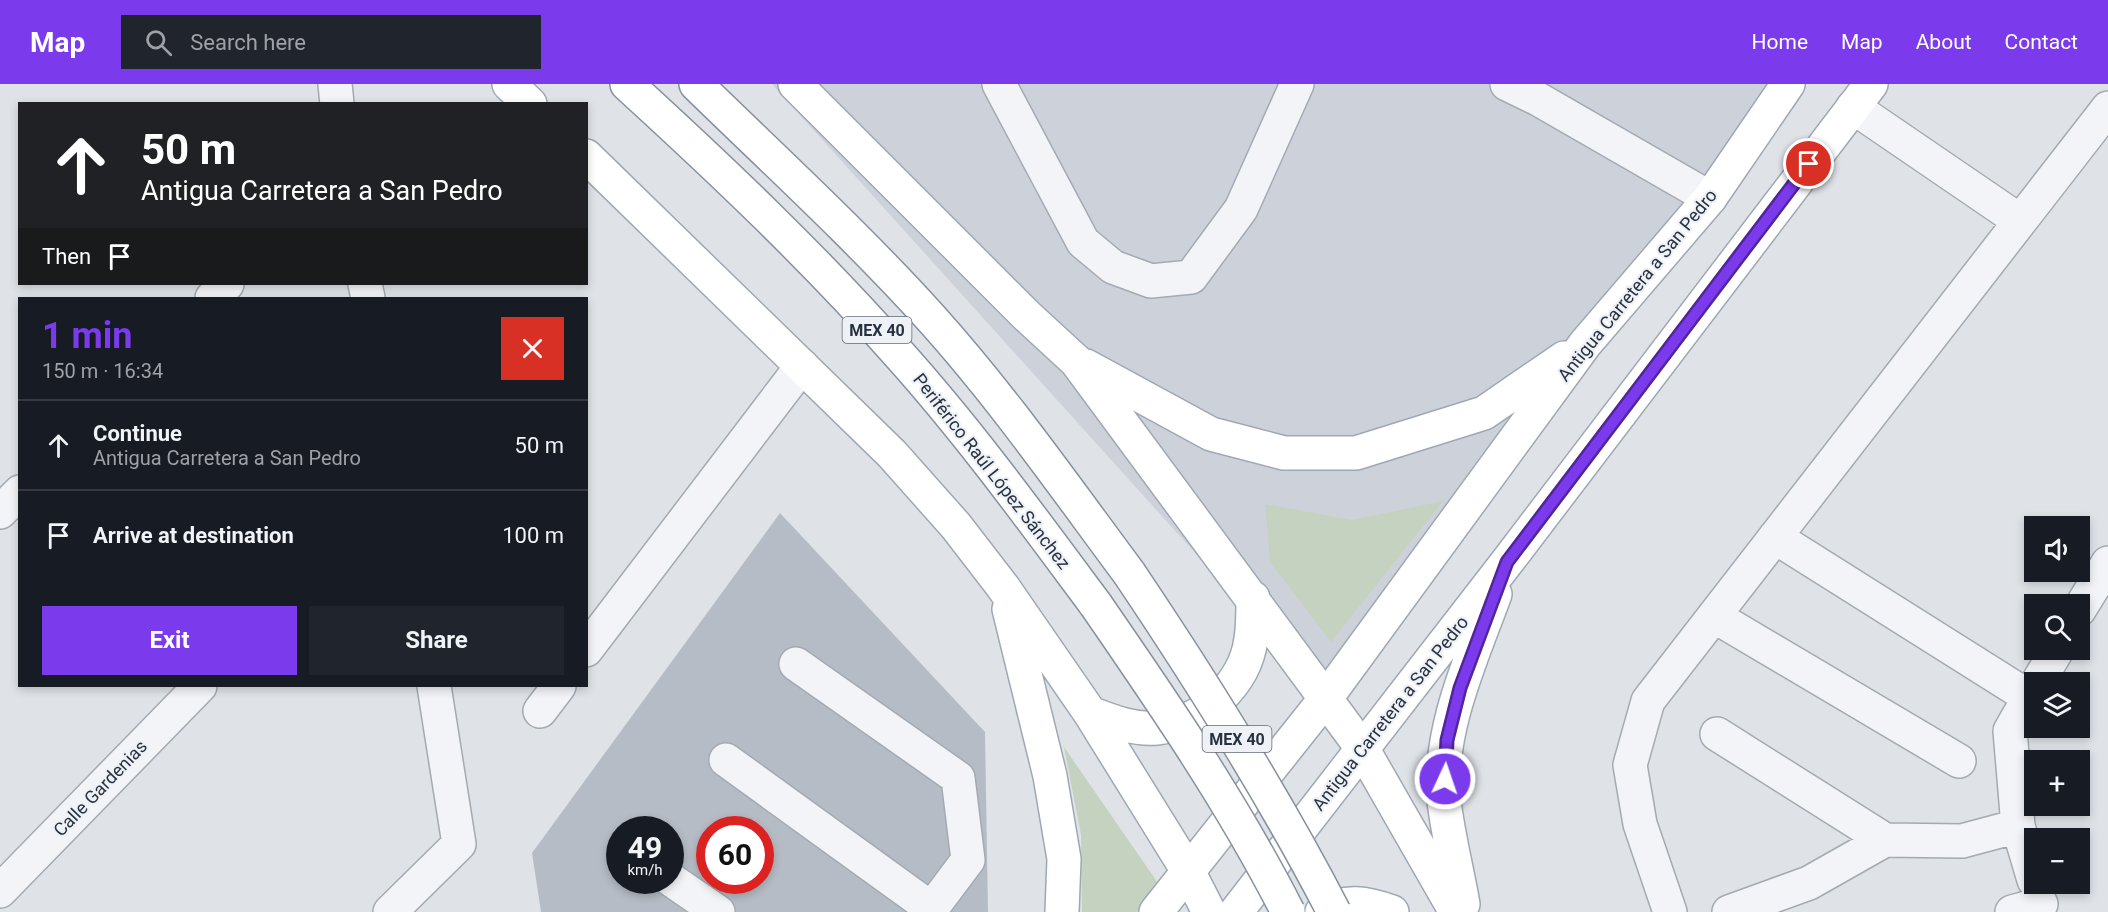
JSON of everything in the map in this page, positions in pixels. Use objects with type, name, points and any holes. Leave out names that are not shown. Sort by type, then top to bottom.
[{"type":"main road","points":[[509,84],[528,102]]},
{"type":"main road","name":"Periférico Raúl López Sánchez","points":[[627,84],[824,273],[898,353],[1008,487],[1096,605],[1185,734],[1265,867],[1288,912]]},
{"type":"main road","name":"MEX 40","points":[[696,84],[907,293],[1014,418],[1129,573],[1218,706],[1299,844],[1334,912]]},
{"type":"main road","points":[[795,84],[1027,316],[1076,361],[1362,748],[1456,912]]},
{"type":"main road","name":"Antigua Carretera a San Pedro","points":[[1156,912],[1326,698],[1585,344],[1710,198],[1788,84]]},
{"type":"main road","name":"Antigua Carretera a San Pedro","points":[[1236,912],[1507,562],[1862,96]]},
{"type":"main road","points":[[588,158],[892,454],[956,526],[1003,587],[1090,713],[1188,872],[1209,912]]},
{"type":"main road","points":[[1076,361],[1211,434],[1284,453],[1356,453],[1484,413],[1585,344]]},
{"type":"main road","points":[[1464,912],[1444,799],[1447,740],[1460,688],[1507,562]]},
{"type":"main road","points":[[1003,587],[1050,776],[1064,859],[1062,912]]},
{"type":"main road","points":[[1090,713],[1122,725],[1156,728],[1190,719],[1219,700],[1240,673],[1251,641],[1253,598]]},
{"type":"main road","points":[[1322,912],[1336,905],[1365,902],[1392,912]]},
{"type":"street","points":[[335,84],[337,102]]},
{"type":"street","points":[[999,84],[1083,242],[1113,267],[1150,281],[1191,277],[1241,208],[1297,84]]},
{"type":"street","points":[[1507,84],[1544,92],[1710,198]]},
{"type":"street","points":[[1862,96],[2020,221]]},
{"type":"street","points":[[1670,912],[1640,824],[1630,765],[1648,701],[2108,108]]},
{"type":"street","points":[[213,297],[226,285]]},
{"type":"street","points":[[588,647],[802,366]]},
{"type":"street","points":[[0,512],[18,494]]},
{"type":"street","points":[[1775,537],[2024,684]]},
{"type":"street","points":[[2089,594],[2108,563]]},
{"type":"street","points":[[1714,616],[1959,761]]},
{"type":"street","points":[[726,760],[930,910],[968,860],[958,778],[796,664]]},
{"type":"street","name":"Calle Gardenias","points":[[0,891],[199,687]]},
{"type":"street","points":[[390,912],[459,844],[434,687]]},
{"type":"street","points":[[2024,707],[2010,731],[2018,826],[2033,898]]},
{"type":"street","points":[[1717,734],[1885,840]]},
{"type":"street","points":[[1729,912],[1809,883],[1885,840],[1962,841],[2018,826]]},
{"type":"street","points":[[684,889],[718,912]]},
{"type":"shaded area","points":[[772,84],[1807,84],[1326,698]]},
{"type":"green space","points":[[1443,501],[1331,642],[1270,562],[1265,504],[1352,520]]},
{"type":"green space","points":[[1064,747],[1160,886],[1137,912],[1082,912],[1081,835]]},
{"type":"building","points":[[780,513],[985,732],[988,912],[541,912],[532,853]]},
{"type":"route","points":[[1445,779],[1447,740],[1460,688],[1507,562],[1809,164]]}]
